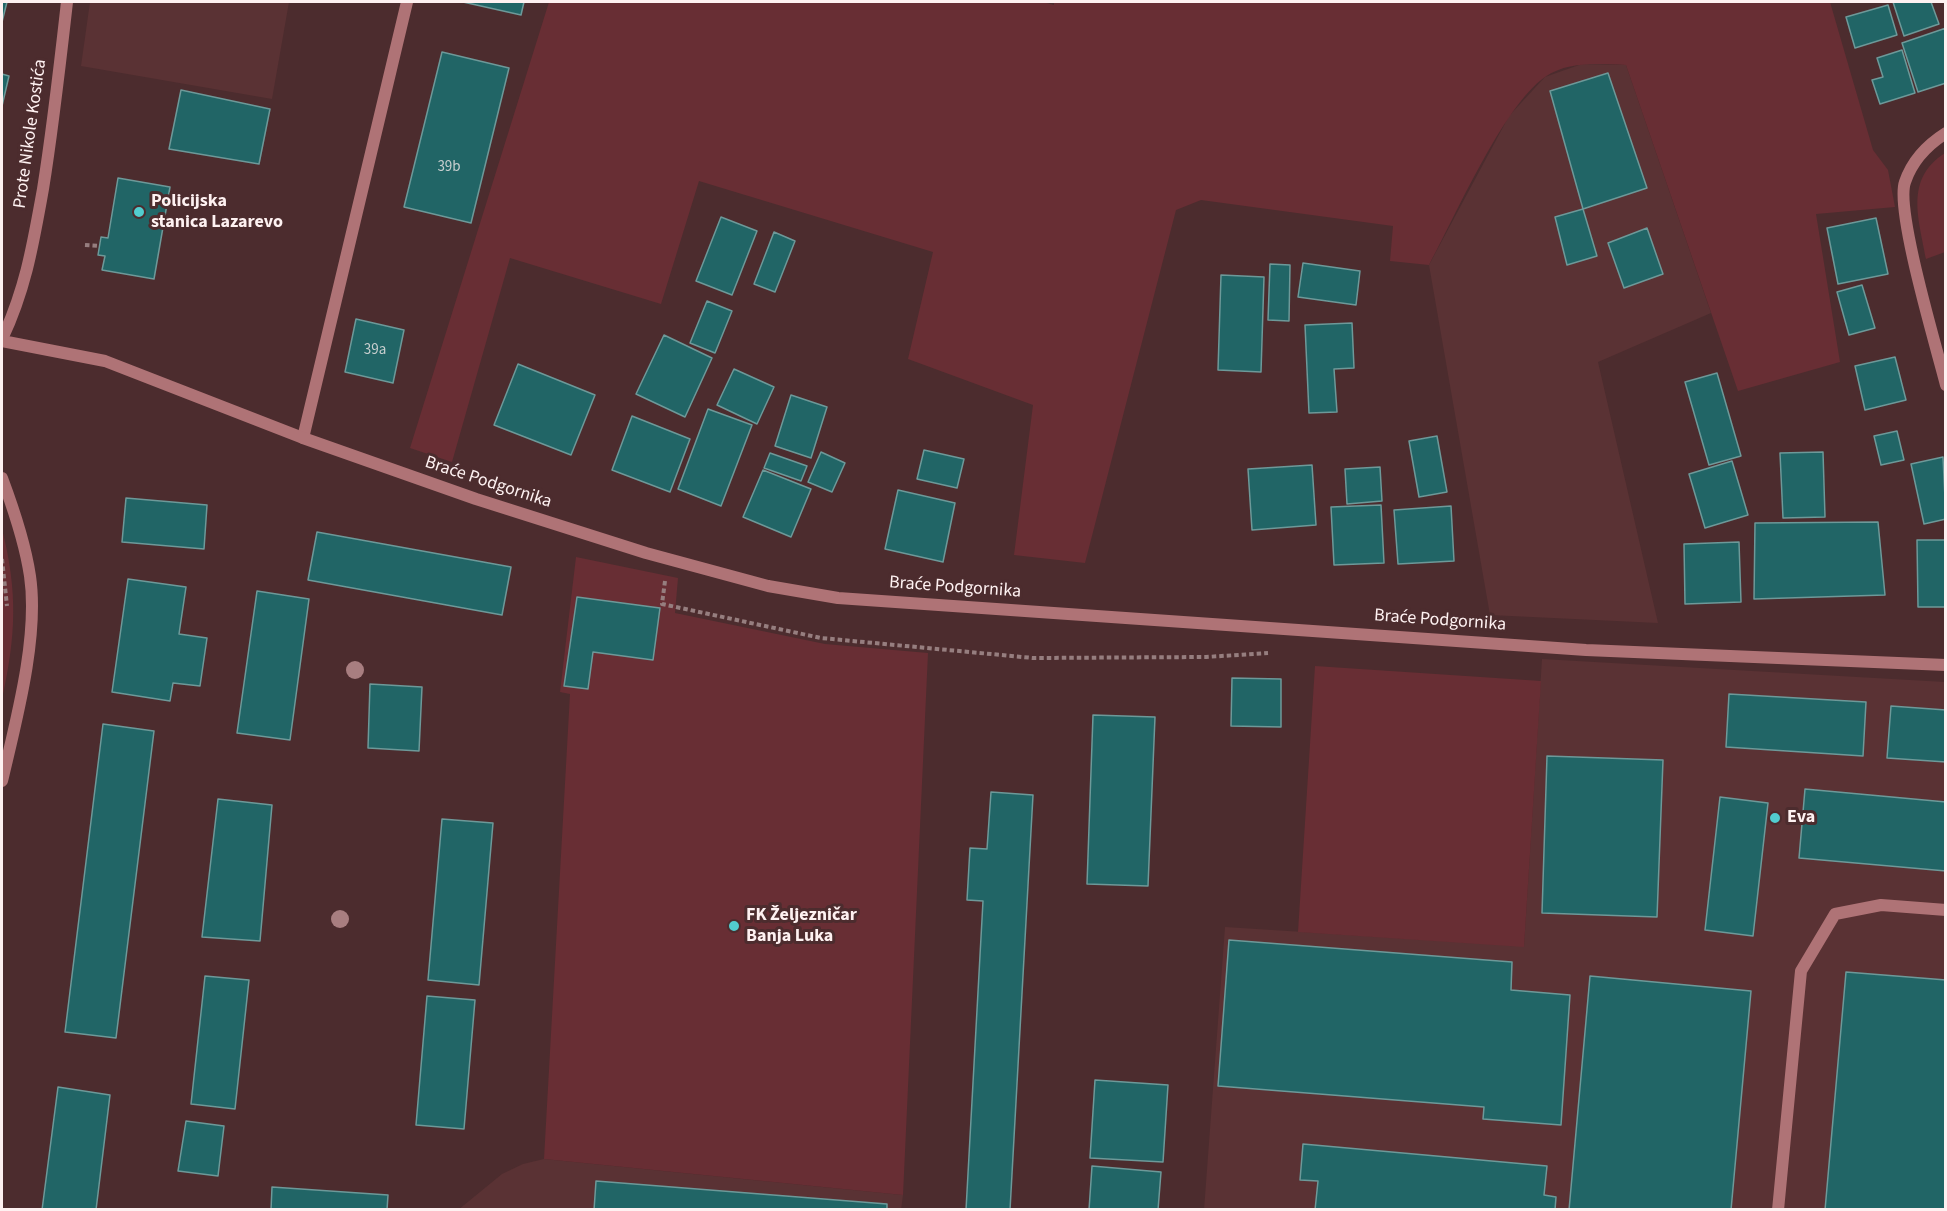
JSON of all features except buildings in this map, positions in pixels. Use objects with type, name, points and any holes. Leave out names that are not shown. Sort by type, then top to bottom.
[{"type":"street","name":"Prote Nikole Kostića","points":[[2,340],[19,304],[32,254],[67,2]]},
{"type":"street","points":[[303,438],[407,2]]},
{"type":"street","points":[[1946,133],[1917,157],[1904,184],[1905,217],[1946,385]]},
{"type":"street","name":"Braće Podgornika","points":[[2,340],[105,361],[303,438],[476,499],[646,553],[768,586],[838,598],[1586,650],[1946,665]]},
{"type":"street","points":[[2,479],[17,518],[30,577],[32,605],[23,685],[2,781]]},
{"type":"street","points":[[1778,1209],[1801,971],[1835,914],[1881,905],[1946,910]]},
{"type":"path","points":[[85,245],[99,246]]},
{"type":"path","points":[[2,559],[8,612]]},
{"type":"shaded area","points":[[90,2],[289,2],[272,99],[81,66]]},
{"type":"shaded area","points":[[549,2],[1043,2],[1054,5],[1054,2],[1830,2],[1873,150],[1888,170],[1895,207],[1816,214],[1840,362],[1738,391],[1626,65],[1584,65],[1564,68],[1545,77],[1529,91],[1513,112],[1481,164],[1429,265],[1390,261],[1393,226],[1201,200],[1176,210],[1085,563],[1014,555],[1033,405],[908,359],[933,252],[699,181],[661,304],[510,258],[452,462],[410,448]]},
{"type":"shaded area","points":[[1582,64],[1626,65],[1711,313],[1598,362],[1658,623],[1490,615],[1429,265],[1509,116],[1545,77]]},
{"type":"shaded area","points":[[1945,153],[1945,252],[1926,259],[1918,215],[1919,187],[1932,163]]},
{"type":"shaded area","points":[[2,529],[11,573],[13,614],[10,655],[2,699]]},
{"type":"shaded area","name":"FK Željezničar Banja Luka","points":[[576,557],[678,578],[675,613],[825,644],[928,653],[903,1195],[544,1159],[570,694],[560,692]]},
{"type":"shaded area","points":[[1542,659],[1945,682],[1945,1209],[1204,1210],[1225,927],[1524,946]]},
{"type":"shaded area","points":[[1315,666],[1541,681],[1524,947],[1298,932]]},
{"type":"shaded area","points":[[544,1159],[903,1195],[901,1210],[458,1210],[502,1174],[523,1164]]},
{"type":"place","name":"Policijska stanica Lazarevo","points":[[139,212]]},
{"type":"place","name":"Eva","points":[[1775,818]]},
{"type":"place","name":"FK Željezničar Banja Luka","points":[[734,926]]}]
